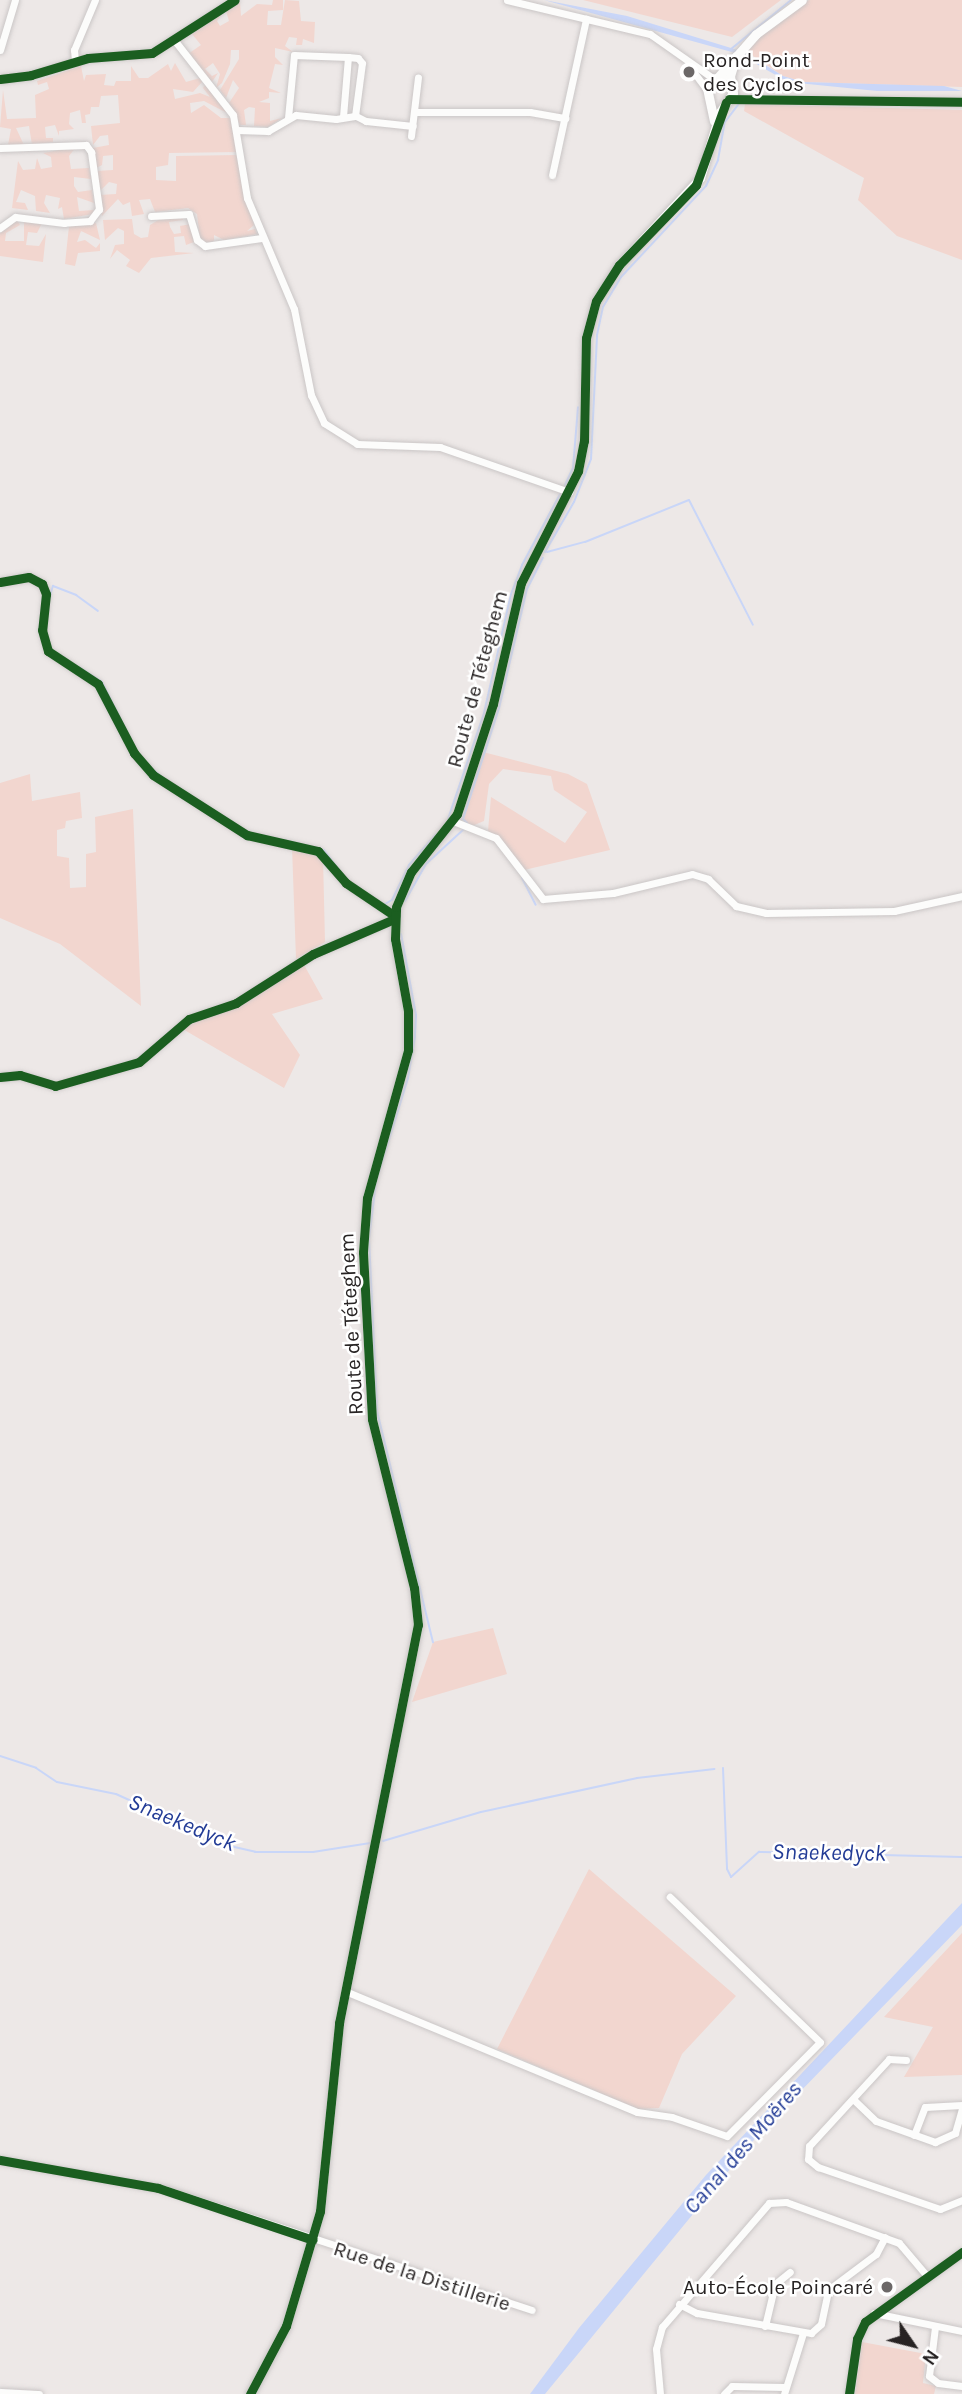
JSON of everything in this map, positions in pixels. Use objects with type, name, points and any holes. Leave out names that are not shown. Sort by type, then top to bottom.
[{"type":"main road","points":[[707,90],[744,46],[802,0]]},
{"type":"main road","name":"Route de Téteghem","points":[[250,2394],[283,2334],[313,2240],[325,2187],[345,1991],[378,1836],[418,1616],[372,1419],[363,1252],[367,1198],[408,1050],[408,1011],[395,918],[408,875],[453,821],[493,704],[521,583],[569,492],[583,450],[586,338],[596,301],[615,270],[692,189],[706,165],[728,100],[736,56]]},
{"type":"main road","points":[[716,78],[731,84]]},
{"type":"main road","name":"Route de Téteghem","points":[[707,90],[711,100],[713,138]]},
{"type":"main road","points":[[711,100],[728,100]]},
{"type":"street","points":[[0,50],[15,0]]},
{"type":"street","points":[[75,61],[74,50],[95,0]]},
{"type":"street","points":[[1,82],[75,61],[139,56],[175,41],[235,0]]},
{"type":"street","points":[[507,0],[663,40],[716,78]]},
{"type":"street","points":[[552,175],[586,19]]},
{"type":"street","points":[[637,32],[671,52],[707,90]]},
{"type":"street","points":[[175,41],[229,109],[237,130],[245,190],[261,238],[296,313],[314,407],[334,433],[365,446],[440,447],[569,492]]},
{"type":"street","points":[[288,118],[293,57],[303,52],[362,61],[356,116]]},
{"type":"street","points":[[343,116],[348,57]]},
{"type":"street","points":[[411,136],[418,77]]},
{"type":"street","points":[[731,84],[769,96]]},
{"type":"street","points":[[728,100],[769,96],[962,102]]},
{"type":"street","points":[[414,112],[530,112],[565,118]]},
{"type":"street","points":[[237,130],[268,131],[288,118],[343,116],[413,126]]},
{"type":"street","points":[[0,148],[88,146],[99,209],[90,221],[66,223],[15,217],[0,228]]},
{"type":"street","points":[[151,216],[189,214],[197,240],[205,246],[261,238]]},
{"type":"street","points":[[0,582],[29,577],[42,584],[46,594],[42,630],[48,651],[98,684],[131,750],[153,775],[247,835],[318,851],[349,885],[395,918]]},
{"type":"street","points":[[453,821],[496,838],[543,899],[617,892],[692,874],[708,879],[736,906],[761,912],[890,912],[962,896]]},
{"type":"street","points":[[0,1077],[20,1074],[55,1086],[139,1062],[188,1019],[242,1000],[313,954],[395,918]]},
{"type":"street","points":[[345,1991],[637,2112],[672,2118],[727,2136],[820,2042],[670,1897]]},
{"type":"street","points":[[906,2060],[890,2058],[811,2144],[807,2154],[810,2162],[940,2209],[962,2200]]},
{"type":"street","points":[[854,2100],[876,2121],[914,2135],[933,2142],[948,2139],[958,2128],[962,2107],[925,2107],[914,2135]]},
{"type":"street","name":"Rue de la Distillerie","points":[[0,2160],[158,2188],[531,2310]]},
{"type":"street","points":[[660,2394],[657,2337],[679,2304],[769,2203],[786,2202],[885,2237],[907,2248],[927,2276]]},
{"type":"street","points":[[679,2304],[697,2314],[803,2333],[819,2328],[828,2290],[876,2254],[885,2237]]},
{"type":"street","points":[[849,2394],[857,2339],[874,2313],[962,2252]]},
{"type":"street","points":[[765,2326],[774,2285],[790,2272]]},
{"type":"street","points":[[874,2313],[962,2331]]},
{"type":"street","points":[[935,2327],[929,2376],[936,2382],[962,2386]]},
{"type":"street","points":[[724,2394],[730,2386],[784,2390],[803,2333]]},
{"type":"street","points":[[0,2392],[39,2394]]},
{"type":"shaded area","points":[[273,0],[283,0],[283,10],[268,11],[267,25],[281,25],[285,0],[299,1],[301,21],[315,22],[314,43],[303,39],[302,45],[296,45],[297,38],[289,37],[285,46],[293,52],[275,48],[275,57],[283,65],[275,64],[269,88],[281,93],[269,92],[269,98],[259,102],[270,103],[270,121],[282,118],[268,127],[254,126],[255,108],[249,107],[244,110],[246,125],[240,125],[229,103],[239,88],[233,80],[226,98],[220,90],[239,59],[239,50],[231,50],[230,64],[222,83],[216,88],[220,74],[213,63],[205,69],[212,76],[218,73],[212,82],[188,54],[201,45],[192,34],[223,13],[217,21],[220,26],[229,21],[226,11],[240,2],[241,16],[257,4],[272,5]]},
{"type":"shaded area","points":[[583,0],[781,0],[732,37]]},
{"type":"shaded area","points":[[809,0],[962,0],[962,87],[803,82],[783,76],[747,52],[763,34]]},
{"type":"shaded area","points":[[175,63],[186,82],[200,78],[202,82],[193,92],[173,89],[175,99],[200,93],[210,97],[203,88],[206,84],[227,113],[204,101],[190,103],[191,113],[204,105],[221,118],[231,118],[238,152],[169,153],[168,165],[156,167],[156,180],[176,181],[176,156],[238,155],[254,225],[247,231],[255,229],[257,234],[224,240],[214,235],[214,241],[205,243],[200,239],[197,214],[188,208],[155,212],[150,199],[139,200],[144,214],[132,216],[130,202],[123,205],[118,199],[102,216],[99,195],[116,194],[117,184],[109,182],[99,192],[96,171],[113,170],[113,155],[103,156],[102,165],[96,168],[93,148],[109,145],[108,135],[100,136],[93,145],[91,126],[120,123],[118,95],[101,96],[99,107],[91,107],[90,114],[85,115],[86,123],[82,123],[80,110],[70,113],[69,124],[74,129],[59,131],[59,136],[55,125],[45,127],[46,138],[53,138],[53,142],[32,145],[29,126],[16,128],[24,145],[8,145],[11,129],[0,127],[3,90],[7,119],[36,118],[35,95],[49,89],[47,82],[38,85],[37,81],[81,66],[84,81],[86,75],[106,74],[104,85],[114,86],[116,81],[131,81],[131,66],[139,78],[148,78],[168,64],[171,71]]},
{"type":"shaded area","points":[[745,104],[962,110],[962,260],[897,236],[858,200],[864,178],[744,111]]},
{"type":"shaded area","points":[[76,147],[69,156],[71,169],[89,168],[91,179],[74,177],[74,186],[78,192],[92,190],[94,203],[77,197],[79,211],[94,210],[93,214],[64,219],[62,207],[58,209],[60,198],[46,195],[44,203],[50,213],[36,211],[35,196],[21,190],[16,202],[25,203],[28,210],[12,208],[18,161],[23,170],[35,169],[37,158],[41,169],[52,167],[51,157],[43,153]]},
{"type":"shaded area","points":[[183,216],[183,220],[169,222],[170,227],[174,234],[181,233],[180,226],[191,224],[194,242],[186,245],[184,236],[174,237],[175,252],[194,253],[151,258],[139,273],[126,266],[130,260],[117,250],[110,259],[115,245],[124,244],[124,231],[118,228],[105,240],[103,220],[132,219],[134,234],[141,238],[148,237],[150,225],[160,219]]},
{"type":"shaded area","points":[[17,220],[20,225],[6,233],[5,241],[24,241],[24,221],[42,223],[37,233],[28,232],[26,245],[39,246],[46,234],[43,262],[0,256],[0,233]]},
{"type":"shaded area","points":[[96,223],[100,240],[81,231],[77,242],[85,240],[96,248],[100,243],[100,251],[78,253],[75,266],[65,264],[69,226]]},
{"type":"shaded area","points":[[483,752],[568,774],[587,784],[610,850],[524,870],[488,831],[491,797],[565,843],[587,812],[554,790],[551,776],[503,769],[489,784],[484,821],[472,826],[463,819]]},
{"type":"shaded area","points":[[30,774],[32,801],[80,792],[82,818],[66,821],[65,828],[57,830],[57,856],[69,858],[70,888],[86,887],[86,854],[96,852],[95,817],[133,809],[141,1006],[60,944],[0,918],[0,783]]},
{"type":"shaded area","points":[[292,847],[323,857],[325,942],[296,959]]},
{"type":"shaded area","points":[[303,963],[323,999],[272,1014],[300,1055],[284,1088],[181,1028],[239,1005]]},
{"type":"shaded area","points":[[493,1628],[507,1674],[412,1702],[433,1642]]},
{"type":"shaded area","points":[[589,1869],[736,1996],[682,2054],[659,2108],[638,2109],[497,2049]]},
{"type":"shaded area","points":[[962,1933],[962,2075],[904,2077],[933,2027],[884,2017]]},
{"type":"shaded area","points":[[862,2342],[926,2354],[923,2383],[936,2386],[934,2394],[855,2394]]},
{"type":"water","points":[[544,0],[627,16],[744,52],[783,76],[803,82],[944,86],[962,91],[877,91],[788,82],[739,54]]},
{"type":"water","name":"Canal des Moëres","points":[[962,1903],[962,1925],[758,2135],[545,2394],[530,2394],[579,2328],[706,2175]]},
{"type":"waterway","points":[[731,49],[791,0]]},
{"type":"waterway","points":[[545,552],[574,502],[591,459],[597,335],[603,307],[621,277],[706,186],[718,160],[725,122],[740,102]]},
{"type":"waterway","points":[[565,485],[573,468],[578,407]]},
{"type":"waterway","points":[[448,819],[484,713],[511,594],[522,565],[560,494]]},
{"type":"waterway","points":[[547,552],[585,542],[689,500],[753,625]]},
{"type":"waterway","points":[[467,823],[463,819],[499,708],[527,589],[543,558]]},
{"type":"waterway","points":[[48,602],[53,586],[76,595],[98,611]]},
{"type":"waterway","points":[[79,667],[102,682],[129,736]]},
{"type":"waterway","points":[[150,767],[162,777]]},
{"type":"waterway","points":[[405,901],[426,864],[464,829]]},
{"type":"waterway","points":[[385,904],[392,900],[409,865],[436,834]]},
{"type":"waterway","points":[[283,840],[324,850],[339,870]]},
{"type":"waterway","points":[[522,878],[536,905]]},
{"type":"waterway","points":[[401,934],[416,1015],[415,1037],[408,1078],[376,1182],[369,1239],[377,1411],[433,1642]]},
{"type":"waterway","name":"Snaekedyck","points":[[0,1756],[36,1768],[57,1782],[116,1794],[230,1846],[255,1852],[313,1852],[370,1843]]},
{"type":"waterway","name":"Snaekedyck","points":[[723,1768],[727,1869],[731,1877],[759,1852],[962,1857]]},
{"type":"waterway","name":"Snaekedyck","points":[[383,1841],[481,1812],[637,1778],[714,1769]]},
{"type":"cycle path","points":[[0,79],[31,75],[88,58],[152,53],[235,0]]},
{"type":"cycle path","points":[[729,99],[962,102]]},
{"type":"cycle path","points":[[250,2394],[286,2326],[320,2211],[339,2023],[418,1625],[414,1588],[372,1419],[363,1252],[367,1198],[408,1050],[408,1011],[395,939],[396,907],[411,872],[457,814],[493,704],[521,583],[578,471],[584,441],[586,338],[596,301],[619,265],[696,185],[726,102]]},
{"type":"cycle path","points":[[0,582],[29,577],[42,584],[46,594],[42,630],[48,651],[98,684],[134,753],[153,775],[247,835],[318,851],[346,883],[395,916]]},
{"type":"cycle path","points":[[0,1077],[20,1075],[55,1086],[139,1062],[189,1019],[236,1003],[313,954],[394,919]]},
{"type":"cycle path","points":[[0,2160],[158,2188],[313,2240]]},
{"type":"cycle path","points":[[849,2394],[857,2339],[865,2322],[962,2252]]},
{"type":"place","name":"Rond-Point des Cyclos","points":[[689,72]]},
{"type":"place","name":"Auto-École Poincaré","points":[[887,2287]]}]
